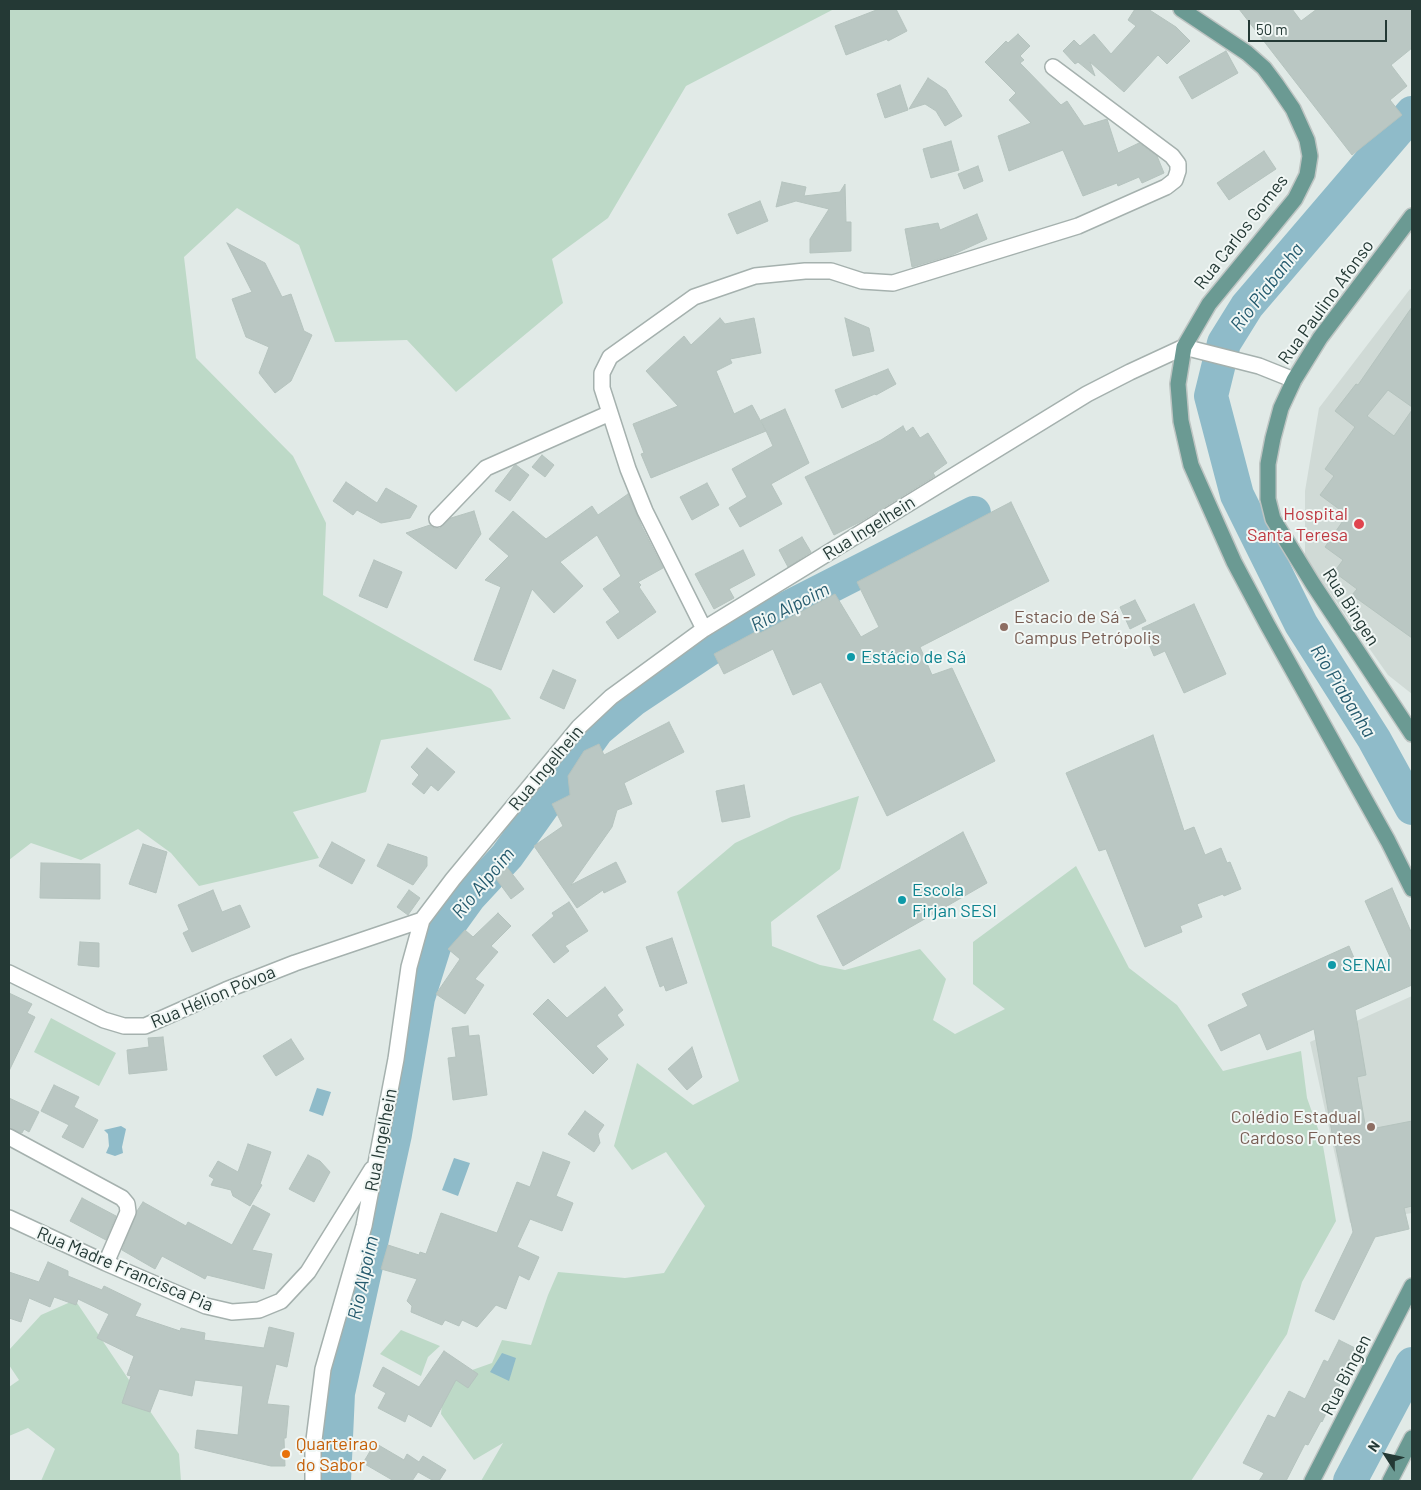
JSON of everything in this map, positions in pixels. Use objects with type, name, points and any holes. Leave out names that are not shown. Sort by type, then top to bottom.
[{"type":"main road","name":"Rua Carlos Gomes","points":[[1182,9],[1247,53],[1264,68],[1292,110],[1307,140],[1310,156],[1307,175],[1295,199],[1209,304],[1184,346]]},
{"type":"main road","name":"Rua Paulino Afonso","points":[[1294,380],[1320,338],[1412,216]]},
{"type":"main road","points":[[1184,346],[1178,384],[1182,420],[1191,465],[1238,570],[1388,841],[1412,889]]},
{"type":"main road","name":"Rua Bingen","points":[[1294,380],[1281,408],[1268,464],[1268,499],[1273,519],[1313,584],[1412,734]]},
{"type":"main road","name":"Rua Bingen","points":[[1312,1481],[1412,1286]]},
{"type":"main road","points":[[1390,1481],[1412,1438]]},
{"type":"street","points":[[704,629],[645,511],[628,469],[602,388],[602,373],[610,357],[694,297],[755,276],[805,271],[831,271],[862,281],[893,283],[1078,226],[1166,187],[1174,180],[1178,172],[1178,164],[1172,156],[1053,68]]},
{"type":"street","name":"Rua Paulino Afonso","points":[[1184,346],[1259,366],[1294,380]]},
{"type":"street","name":"Rua Ingelhein","points":[[312,1481],[313,1448],[323,1369],[364,1226],[396,1059],[409,967],[422,920],[453,879],[580,727],[611,697],[704,629],[1087,394],[1184,346]]},
{"type":"street","points":[[437,518],[486,468],[610,413]]},
{"type":"street","name":"Rua Hélion Póvoa","points":[[9,973],[104,1020],[124,1026],[145,1026],[226,990],[295,963],[422,920]]},
{"type":"street","points":[[9,1137],[122,1198],[127,1204],[128,1212],[106,1263]]},
{"type":"street","name":"Rua Madre Francisca Pia","points":[[9,1218],[106,1263],[206,1306],[232,1312],[259,1310],[281,1300],[308,1272],[377,1160]]},
{"type":"shaded area","name":"Hospital Santa Teresa","points":[[1410,289],[1412,290],[1412,694],[1388,675],[1305,557],[1305,491],[1319,408]]},
{"type":"shaded area","name":"Colédio Estadual Cardoso Fontes","points":[[1412,996],[1412,1213],[1350,1223],[1310,1042]]},
{"type":"green space","points":[[9,9],[834,9],[686,86],[608,218],[552,259],[563,303],[456,392],[407,340],[335,342],[299,245],[237,208],[184,257],[196,358],[293,456],[326,523],[323,595],[491,689],[511,719],[381,740],[366,792],[293,812],[319,858],[199,886],[171,853],[138,829],[81,860],[31,843],[9,860]]},
{"type":"green space","points":[[859,796],[840,869],[771,922],[772,946],[820,965],[845,970],[920,949],[946,979],[933,1020],[955,1034],[1005,1009],[973,984],[973,942],[1076,866],[1129,968],[1177,1005],[1223,1071],[1301,1051],[1307,1098],[1322,1140],[1336,1221],[1302,1282],[1287,1334],[1191,1481],[481,1481],[503,1443],[474,1460],[441,1414],[444,1380],[492,1363],[502,1340],[531,1345],[558,1272],[625,1278],[664,1273],[705,1206],[666,1152],[632,1170],[614,1146],[637,1063],[693,1105],[739,1081],[677,892],[735,843],[791,817]]},
{"type":"green space","points":[[51,1018],[116,1053],[99,1086],[34,1052]]},
{"type":"green space","points":[[75,1300],[179,1454],[181,1481],[41,1481],[55,1449],[28,1428],[9,1436],[9,1387],[19,1380],[9,1365],[9,1350],[41,1315]]},
{"type":"green space","points":[[401,1330],[440,1346],[428,1357],[421,1376],[380,1354]]},
{"type":"water","points":[[317,1088],[331,1092],[323,1116],[309,1111]]},
{"type":"water","points":[[121,1126],[126,1129],[122,1147],[123,1153],[115,1156],[106,1153],[109,1146],[108,1134],[104,1130]]},
{"type":"water","points":[[454,1158],[470,1163],[458,1196],[442,1190]]},
{"type":"water","points":[[502,1353],[516,1358],[509,1381],[490,1372]]},
{"type":"building","points":[[879,9],[896,9],[907,31],[888,41],[887,39],[846,55],[835,26]]},
{"type":"building","points":[[1135,9],[1148,9],[1176,27],[1190,41],[1167,64],[1158,55],[1124,92],[1090,62],[1095,76],[1078,62],[1075,64],[1063,51],[1074,40],[1080,46],[1094,34],[1111,54],[1136,26],[1128,20]]},
{"type":"building","points":[[1239,9],[1292,9],[1301,21],[1317,9],[1412,9],[1412,48],[1391,65],[1407,86],[1390,100],[1402,115],[1352,155]]},
{"type":"building","points":[[1018,34],[1030,46],[1020,56],[1024,60],[1020,63],[1061,105],[1067,101],[1084,126],[1107,119],[1118,153],[1139,143],[1157,156],[1164,173],[1142,183],[1139,177],[1118,186],[1117,183],[1083,196],[1063,150],[1009,171],[998,136],[1031,123],[1009,100],[1016,93],[985,62],[1006,41],[1008,43]]},
{"type":"building","points":[[1226,51],[1238,73],[1192,99],[1179,77]]},
{"type":"building","points":[[928,78],[946,90],[962,116],[945,126],[936,111],[925,104],[909,109]]},
{"type":"building","points":[[900,85],[908,110],[885,118],[877,94]]},
{"type":"building","points":[[951,141],[959,170],[931,178],[923,149]]},
{"type":"building","points":[[1264,151],[1276,169],[1229,200],[1217,183]]},
{"type":"building","points":[[978,166],[983,181],[964,189],[958,174]]},
{"type":"building","points":[[782,182],[806,187],[804,196],[840,192],[845,184],[846,222],[851,222],[851,251],[810,253],[810,239],[829,209],[796,201],[776,207]]},
{"type":"building","points":[[760,201],[768,221],[737,234],[728,214]]},
{"type":"building","points":[[977,214],[987,239],[952,255],[912,267],[905,229],[938,223],[940,230]]},
{"type":"building","points":[[227,243],[265,263],[282,297],[291,294],[304,331],[312,335],[291,381],[275,393],[259,373],[269,347],[246,337],[232,299],[252,292]]},
{"type":"building","name":"Hospital Santa Teresa","points":[[1412,307],[1412,407],[1388,390],[1367,416],[1394,436],[1412,410],[1412,638],[1352,595],[1357,589],[1334,572],[1343,560],[1325,547],[1347,515],[1320,495],[1334,476],[1325,469],[1355,427],[1335,411],[1356,384],[1358,385]]},
{"type":"building","points":[[720,318],[725,324],[754,318],[761,353],[730,359],[732,363],[716,371],[734,414],[752,405],[766,431],[651,478],[641,454],[644,453],[633,424],[678,406],[646,371],[684,336],[691,345]]},
{"type":"building","points":[[845,318],[869,328],[874,351],[853,356]]},
{"type":"building","points":[[888,369],[896,384],[876,395],[842,408],[835,390]]},
{"type":"building","points":[[785,409],[809,463],[771,484],[782,504],[740,527],[729,508],[747,497],[732,469],[773,446],[761,420]]},
{"type":"building","points":[[903,426],[906,432],[913,427],[920,438],[928,433],[947,463],[933,473],[935,476],[860,522],[834,535],[805,477],[881,440]]},
{"type":"building","points":[[542,455],[554,465],[545,477],[532,467]]},
{"type":"building","points":[[516,465],[529,475],[510,501],[495,491]]},
{"type":"building","points":[[346,482],[377,503],[386,488],[417,506],[410,518],[381,523],[357,510],[353,515],[333,501]]},
{"type":"building","points":[[707,483],[719,505],[692,520],[680,497]]},
{"type":"building","points":[[628,494],[663,568],[638,582],[641,585],[639,587],[656,612],[618,639],[606,622],[620,612],[603,589],[621,576],[597,535],[560,562],[583,586],[554,613],[532,589],[501,670],[474,660],[501,587],[485,580],[509,556],[489,539],[513,511],[546,539],[592,506],[598,515]]},
{"type":"building","name":"Estácio de Sá","points":[[1011,502],[1049,581],[920,647],[932,675],[952,668],[995,761],[887,816],[821,682],[793,695],[773,649],[724,674],[714,654],[759,630],[760,633],[835,594],[861,637],[879,627],[857,582]]},
{"type":"building","points":[[474,511],[481,534],[456,569],[406,533],[430,525],[434,528],[440,528],[451,518]]},
{"type":"building","points":[[802,537],[811,552],[788,567],[779,550]]},
{"type":"building","points":[[743,550],[755,575],[729,589],[734,598],[714,609],[695,574]]},
{"type":"building","points":[[374,560],[402,572],[387,608],[359,596]]},
{"type":"building","points":[[1135,600],[1146,621],[1130,629],[1120,607]]},
{"type":"building","points":[[1194,604],[1226,674],[1184,693],[1165,651],[1154,656],[1142,628]]},
{"type":"building","points":[[553,670],[576,680],[564,709],[540,698]]},
{"type":"building","points":[[669,722],[684,752],[624,783],[632,804],[617,810],[612,827],[571,885],[616,862],[626,882],[604,893],[603,890],[577,908],[534,846],[563,826],[552,804],[570,795],[568,776],[584,751],[599,744],[604,755]]},
{"type":"building","points":[[1153,735],[1184,831],[1194,827],[1205,855],[1221,848],[1227,863],[1230,862],[1241,889],[1197,904],[1202,917],[1180,926],[1182,932],[1145,947],[1106,849],[1099,851],[1066,773]]},
{"type":"building","points":[[427,748],[455,772],[438,791],[431,785],[424,794],[412,784],[419,775],[411,767]]},
{"type":"building","points":[[744,785],[750,817],[722,822],[716,791]]},
{"type":"building","name":"Escola Firjan SESI","points":[[963,832],[987,883],[843,966],[817,916]]},
{"type":"building","points":[[332,842],[365,860],[352,884],[319,866]]},
{"type":"building","points":[[143,844],[167,852],[156,893],[129,884]]},
{"type":"building","points":[[388,844],[427,857],[427,866],[413,885],[377,866]]},
{"type":"building","points":[[41,863],[100,864],[100,899],[40,898]]},
{"type":"building","points":[[506,866],[524,889],[511,899],[494,876]]},
{"type":"building","points":[[1392,888],[1412,934],[1412,985],[1355,1010],[1366,1075],[1357,1077],[1366,1130],[1412,1121],[1412,1206],[1404,1208],[1409,1229],[1375,1237],[1334,1320],[1315,1311],[1353,1232],[1332,1133],[1314,1029],[1267,1050],[1260,1033],[1221,1051],[1208,1025],[1248,1006],[1242,994],[1349,946],[1360,972],[1391,959],[1365,901]]},
{"type":"building","points":[[213,890],[222,912],[240,905],[250,927],[192,952],[183,933],[189,930],[178,905]]},
{"type":"building","points":[[409,890],[420,898],[408,915],[397,907]]},
{"type":"building","points":[[569,902],[588,931],[565,946],[569,951],[554,963],[532,935],[554,916],[552,913]]},
{"type":"building","points":[[498,913],[511,926],[491,946],[498,952],[475,979],[484,985],[465,1014],[436,994],[460,959],[448,949],[465,930],[473,937]]},
{"type":"building","points":[[672,938],[687,983],[666,991],[664,985],[660,987],[646,947]]},
{"type":"building","points":[[80,942],[99,943],[99,967],[78,965]]},
{"type":"building","points":[[605,987],[623,1010],[617,1015],[624,1025],[596,1046],[608,1059],[593,1074],[533,1014],[548,999],[567,1018]]},
{"type":"building","points":[[9,993],[32,1004],[27,1013],[35,1017],[9,1071]]},
{"type":"building","points":[[468,1026],[469,1036],[479,1035],[487,1095],[453,1100],[448,1058],[456,1057],[452,1028]]},
{"type":"building","points":[[163,1037],[167,1070],[129,1074],[127,1050],[149,1047],[148,1038]]},
{"type":"building","points":[[291,1039],[304,1059],[276,1076],[263,1056]]},
{"type":"building","points":[[692,1047],[702,1077],[687,1090],[668,1069]]},
{"type":"building","points":[[54,1085],[79,1097],[74,1107],[98,1120],[83,1148],[62,1137],[69,1125],[41,1111]]},
{"type":"building","points":[[9,1098],[39,1112],[29,1132],[24,1129],[22,1133],[9,1128]]},
{"type":"building","points":[[585,1111],[604,1125],[598,1134],[600,1143],[594,1152],[568,1134]]},
{"type":"building","points":[[248,1144],[271,1152],[260,1184],[262,1185],[250,1206],[233,1196],[231,1190],[211,1185],[214,1179],[209,1176],[218,1161],[238,1172]]},
{"type":"building","points":[[543,1152],[570,1162],[556,1196],[573,1203],[562,1231],[530,1219],[517,1247],[539,1257],[529,1280],[519,1275],[506,1309],[496,1305],[477,1327],[462,1320],[459,1326],[445,1320],[442,1325],[411,1312],[412,1306],[407,1301],[417,1279],[381,1269],[388,1245],[419,1255],[420,1252],[426,1254],[441,1213],[497,1233],[517,1182],[530,1187]]},
{"type":"building","points":[[308,1155],[320,1161],[330,1172],[314,1202],[289,1189]]},
{"type":"building","points":[[82,1198],[116,1216],[106,1240],[70,1221]]},
{"type":"building","points":[[143,1202],[186,1226],[188,1222],[232,1245],[253,1205],[270,1214],[252,1250],[272,1254],[264,1289],[207,1275],[205,1279],[162,1256],[155,1269],[122,1250],[137,1211]]},
{"type":"building","points":[[48,1262],[68,1271],[68,1276],[102,1290],[104,1286],[141,1304],[135,1316],[180,1331],[181,1328],[205,1333],[204,1340],[264,1348],[269,1327],[294,1333],[287,1367],[276,1364],[267,1404],[289,1406],[286,1438],[284,1438],[285,1466],[271,1466],[195,1448],[197,1430],[238,1435],[243,1386],[195,1380],[192,1396],[159,1389],[150,1412],[122,1403],[131,1376],[127,1375],[134,1356],[97,1338],[109,1314],[78,1299],[76,1305],[54,1297],[50,1307],[29,1298],[21,1322],[9,1318],[9,1272],[39,1282]]},
{"type":"building","points":[[1339,1340],[1357,1349],[1322,1422],[1308,1445],[1305,1444],[1286,1481],[1259,1481],[1264,1473],[1243,1463],[1268,1415],[1275,1418],[1289,1391],[1305,1399],[1324,1360],[1328,1362]]},
{"type":"building","points":[[444,1351],[478,1374],[468,1388],[456,1380],[431,1427],[408,1414],[405,1422],[378,1408],[386,1393],[373,1386],[383,1367],[419,1387]]},
{"type":"building","points":[[375,1443],[404,1460],[407,1454],[419,1462],[423,1456],[446,1470],[439,1481],[434,1481],[418,1472],[412,1481],[394,1481],[363,1463]]},
{"type":"waterway","name":"Rio Piabanha","points":[[1412,113],[1247,306],[1224,343],[1211,396],[1237,495],[1301,624],[1374,739],[1412,808]]},
{"type":"waterway","name":"Rio Alpoim","points":[[334,1481],[338,1393],[395,1134],[418,998],[435,944],[469,897],[507,856],[597,730],[634,699],[715,645],[974,513]]},
{"type":"waterway","name":"Rio Piabanha","points":[[1350,1481],[1412,1364]]},
{"type":"place","name":"Hospital Santa Teresa","points":[[1359,524]]},
{"type":"place","name":"Estacio de Sá - Campus Petrópolis","points":[[1004,627]]},
{"type":"place","name":"Estácio de Sá","points":[[851,657]]},
{"type":"place","name":"Escola Firjan SESI","points":[[902,900]]},
{"type":"place","name":"SENAI","points":[[1332,965]]},
{"type":"place","name":"Colédio Estadual Cardoso Fontes","points":[[1371,1127]]},
{"type":"place","name":"Quarteirao do Sabor","points":[[286,1454]]}]
